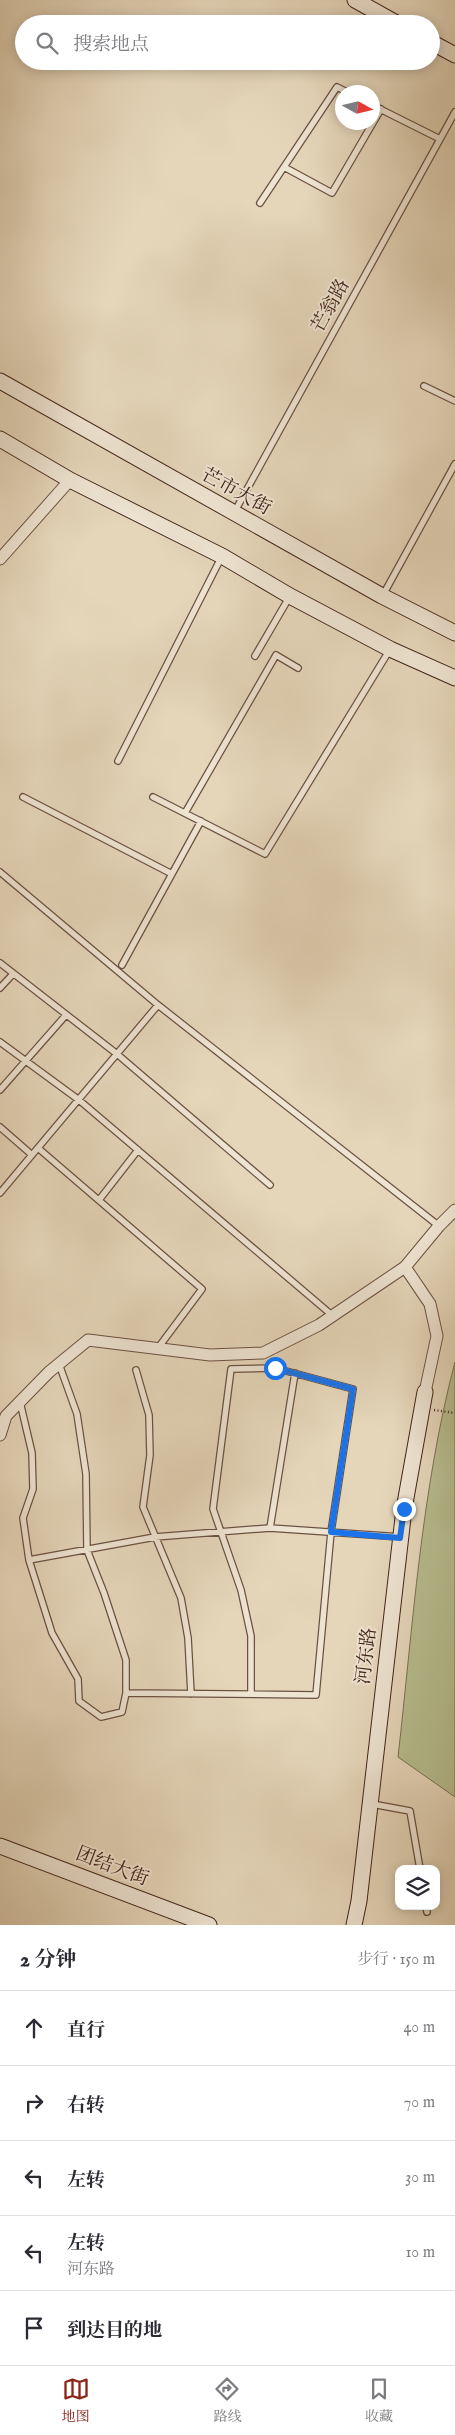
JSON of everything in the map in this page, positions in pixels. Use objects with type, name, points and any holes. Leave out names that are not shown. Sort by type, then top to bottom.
[{"type":"main road","points":[[355,0],[382,15]]},
{"type":"main road","points":[[440,47],[455,55]]},
{"type":"main road","name":"芒市大街","points":[[0,382],[382,596],[453,629]]},
{"type":"main road","points":[[0,439],[70,480],[222,556],[290,596],[390,649],[455,678]]},
{"type":"main road","name":"河东路","points":[[354,1925],[400,1538],[425,1392]]},
{"type":"main road","name":"团结大街","points":[[0,1846],[209,1925]]},
{"type":"street","points":[[0,559],[70,480]]},
{"type":"street","points":[[0,1435],[6,1416],[59,1364],[88,1340],[210,1356],[263,1353],[319,1325],[405,1267],[455,1210]]},
{"type":"street","points":[[405,1267],[430,1304],[437,1336],[425,1392]]},
{"type":"lane","points":[[260,203],[335,90]]},
{"type":"lane","points":[[284,167],[332,193],[381,110],[440,139]]},
{"type":"lane","name":"芒翁路","points":[[234,514],[455,112]]},
{"type":"lane","points":[[424,386],[455,401]]},
{"type":"lane","points":[[382,596],[455,464]]},
{"type":"lane","points":[[118,761],[222,556]]},
{"type":"lane","points":[[255,656],[290,596]]},
{"type":"lane","points":[[153,797],[265,854],[390,649]]},
{"type":"lane","points":[[185,813],[276,655],[298,668]]},
{"type":"lane","points":[[23,797],[172,874]]},
{"type":"lane","points":[[122,965],[200,821]]},
{"type":"lane","points":[[0,872],[158,1006],[439,1226]]},
{"type":"lane","points":[[0,964],[117,1054],[270,1185]]},
{"type":"lane","points":[[0,988],[13,974]]},
{"type":"lane","points":[[0,1193],[158,1006]]},
{"type":"lane","points":[[0,1090],[66,1015]]},
{"type":"lane","points":[[0,1042],[79,1100],[333,1316]]},
{"type":"lane","points":[[0,1127],[32,1155]]},
{"type":"lane","points":[[38,1148],[202,1289],[158,1348]]},
{"type":"lane","points":[[98,1200],[138,1150]]},
{"type":"lane","points":[[20,1402],[32,1453],[33,1489],[23,1518],[29,1560],[52,1633],[78,1679],[79,1700],[101,1717],[122,1712],[126,1693],[126,1660],[104,1593],[86,1550],[86,1474],[76,1414],[59,1364]]},
{"type":"lane","points":[[126,1693],[251,1693],[316,1696],[331,1532],[353,1389],[275,1368],[231,1369],[213,1509],[242,1590],[251,1636],[251,1693]]},
{"type":"lane","points":[[136,1370],[149,1415],[150,1455],[143,1507],[181,1598],[188,1638],[191,1694]]},
{"type":"lane","points":[[270,1528],[295,1373]]},
{"type":"lane","points":[[29,1560],[155,1537],[270,1528],[400,1538]]},
{"type":"lane","points":[[370,1803],[410,1811],[419,1865]]},
{"type":"path","points":[[422,1408],[455,1413]]},
{"type":"green space","points":[[455,1362],[455,1797],[398,1757],[426,1509],[443,1411]]},
{"type":"route","points":[[275,1368],[353,1389],[331,1532],[400,1538],[404,1509]]}]
